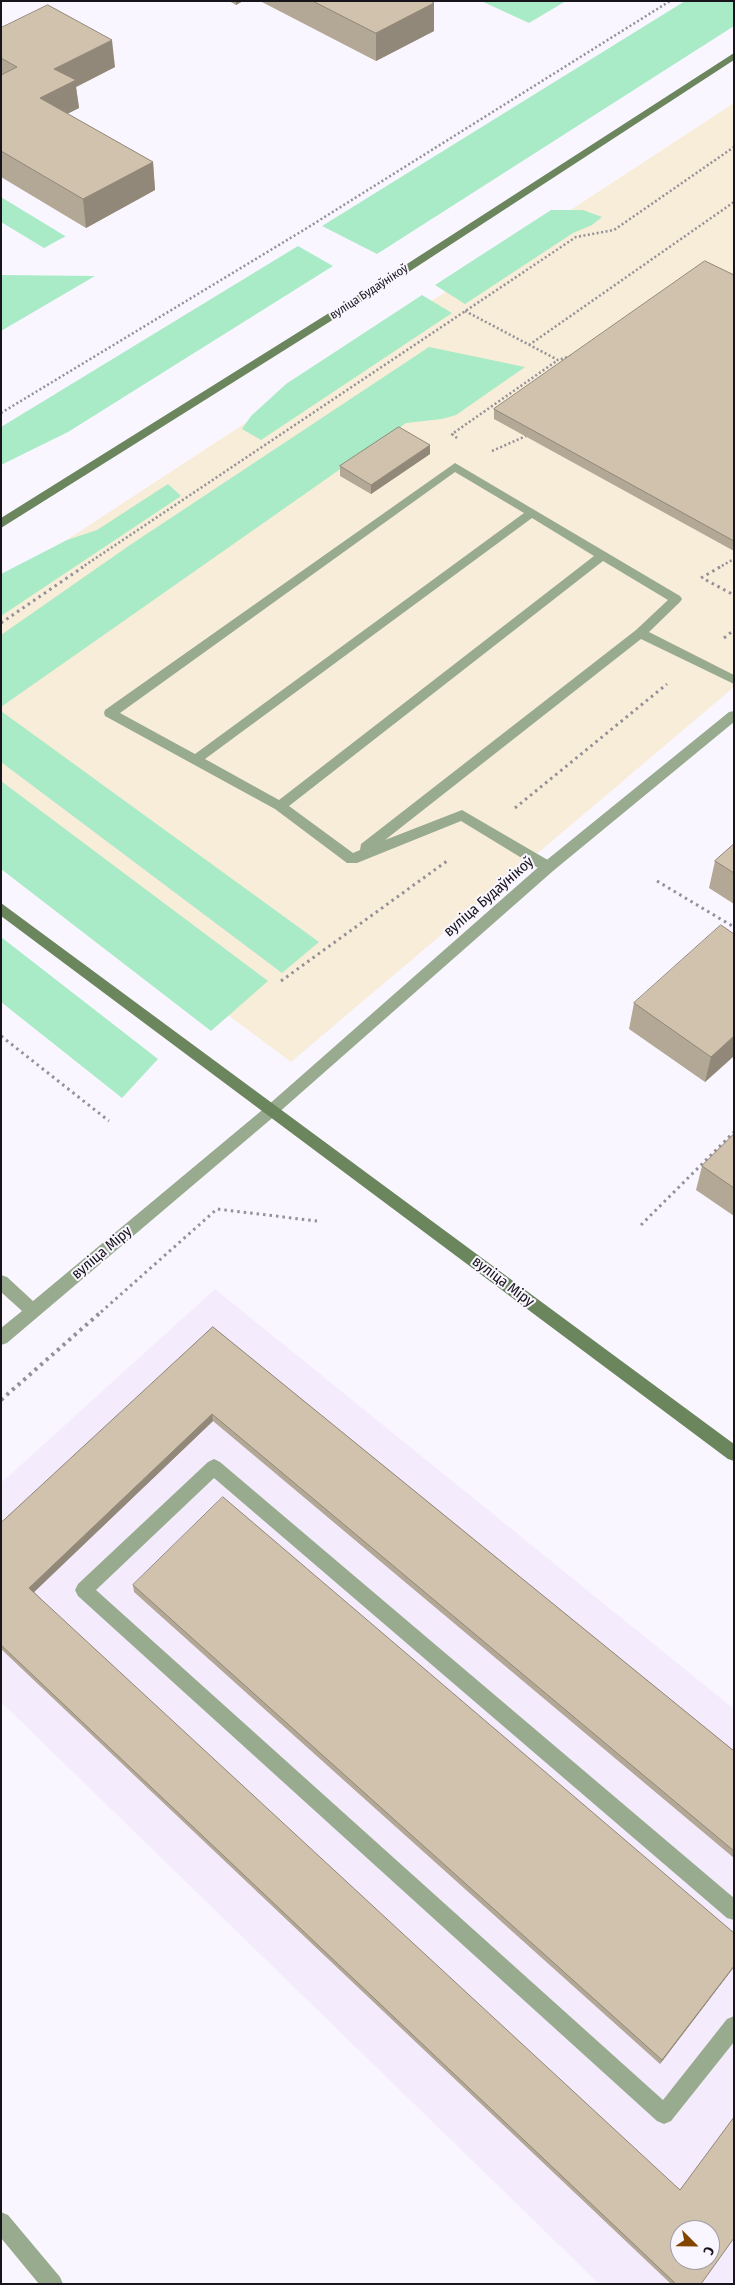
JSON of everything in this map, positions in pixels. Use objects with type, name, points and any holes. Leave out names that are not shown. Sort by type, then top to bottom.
[{"type":"main road","name":"вуліца Будаўнікоў","points":[[1,524],[397,275],[734,56]]},
{"type":"main road","name":"вуліца Міру","points":[[1,908],[734,1454]]},
{"type":"street","points":[[455,467],[676,599],[640,633],[352,859],[280,806],[110,713],[455,467]]},
{"type":"street","points":[[195,760],[532,513]]},
{"type":"street","points":[[280,806],[603,555]]},
{"type":"street","points":[[640,633],[734,680]]},
{"type":"street","name":"вуліца Будаўнікоў","points":[[272,1110],[548,867],[734,716]]},
{"type":"street","points":[[352,859],[462,815],[548,867]]},
{"type":"street","name":"вуліца Міру","points":[[1,1338],[272,1110]]},
{"type":"street","points":[[1,1282],[33,1311]]},
{"type":"street","points":[[734,1912],[214,1467],[84,1590],[664,2114],[734,2026]]},
{"type":"street","points":[[1,2222],[54,2284]]},
{"type":"path","points":[[1,413],[307,228],[670,1]]},
{"type":"path","points":[[1,623],[576,237],[614,230],[734,147]]},
{"type":"path","points":[[529,345],[734,202]]},
{"type":"path","points":[[465,310],[558,360]]},
{"type":"path","points":[[452,434],[558,360],[574,356]]},
{"type":"path","points":[[657,881],[734,927]]},
{"type":"path","points":[[1,1036],[108,1122]]},
{"type":"path","points":[[641,1225],[734,1132]]},
{"type":"path","points":[[1,1400],[217,1209],[317,1221]]},
{"type":"shaded area","points":[[734,103],[734,687],[291,1062],[1,846],[1,583]]},
{"type":"shaded area","points":[[215,1289],[734,1709],[734,2284],[599,2284],[1,1702],[1,1483]]},
{"type":"green space","points":[[481,1],[566,1],[529,23]]},
{"type":"green space","points":[[685,1],[734,1],[734,26],[377,254],[322,226]]},
{"type":"green space","points":[[1,197],[66,236],[44,248],[1,222]]},
{"type":"green space","points":[[551,210],[583,210],[602,217],[592,225],[573,233],[465,304],[435,285]]},
{"type":"green space","points":[[298,246],[333,266],[68,432],[1,465],[1,427]]},
{"type":"green space","points":[[1,275],[95,276],[1,331]]},
{"type":"green space","points":[[422,295],[452,313],[261,440],[242,429],[251,416],[286,384]]},
{"type":"green space","points":[[429,347],[525,367],[456,415],[442,419],[406,423],[1,707],[1,635],[130,545]]},
{"type":"green space","points":[[168,484],[181,496],[1,616],[1,574],[67,540],[97,530]]},
{"type":"green space","points":[[1,711],[319,942],[282,973],[1,762]]},
{"type":"green space","points":[[1,781],[268,981],[211,1031],[1,869]]},
{"type":"green space","points":[[1,937],[158,1059],[122,1098],[1,1002]]},
{"type":"building","points":[[313,1],[431,1],[434,3],[376,33]]},
{"type":"building","points":[[48,5],[112,40],[54,69],[76,80],[40,98],[153,162],[83,199],[1,151],[1,75],[17,67],[1,58],[1,28]]},
{"type":"building","points":[[705,261],[734,275],[734,541],[494,409]]},
{"type":"building","points":[[399,427],[430,445],[371,485],[340,466]]},
{"type":"building","points":[[734,844],[734,873],[715,861]]},
{"type":"building","points":[[721,925],[734,934],[734,1036],[711,1057],[634,1003]]},
{"type":"building","points":[[734,1134],[734,1188],[702,1166]]},
{"type":"building","points":[[213,1327],[734,1751],[734,1851],[212,1414],[29,1588],[680,2190],[734,2117],[734,2238],[720,2258],[720,2220],[670,2220],[670,2270],[711,2270],[701,2284],[676,2284],[1,1645],[1,1523]]},
{"type":"building","points":[[223,1497],[734,1933],[734,1966],[662,2060],[133,1585]]}]
